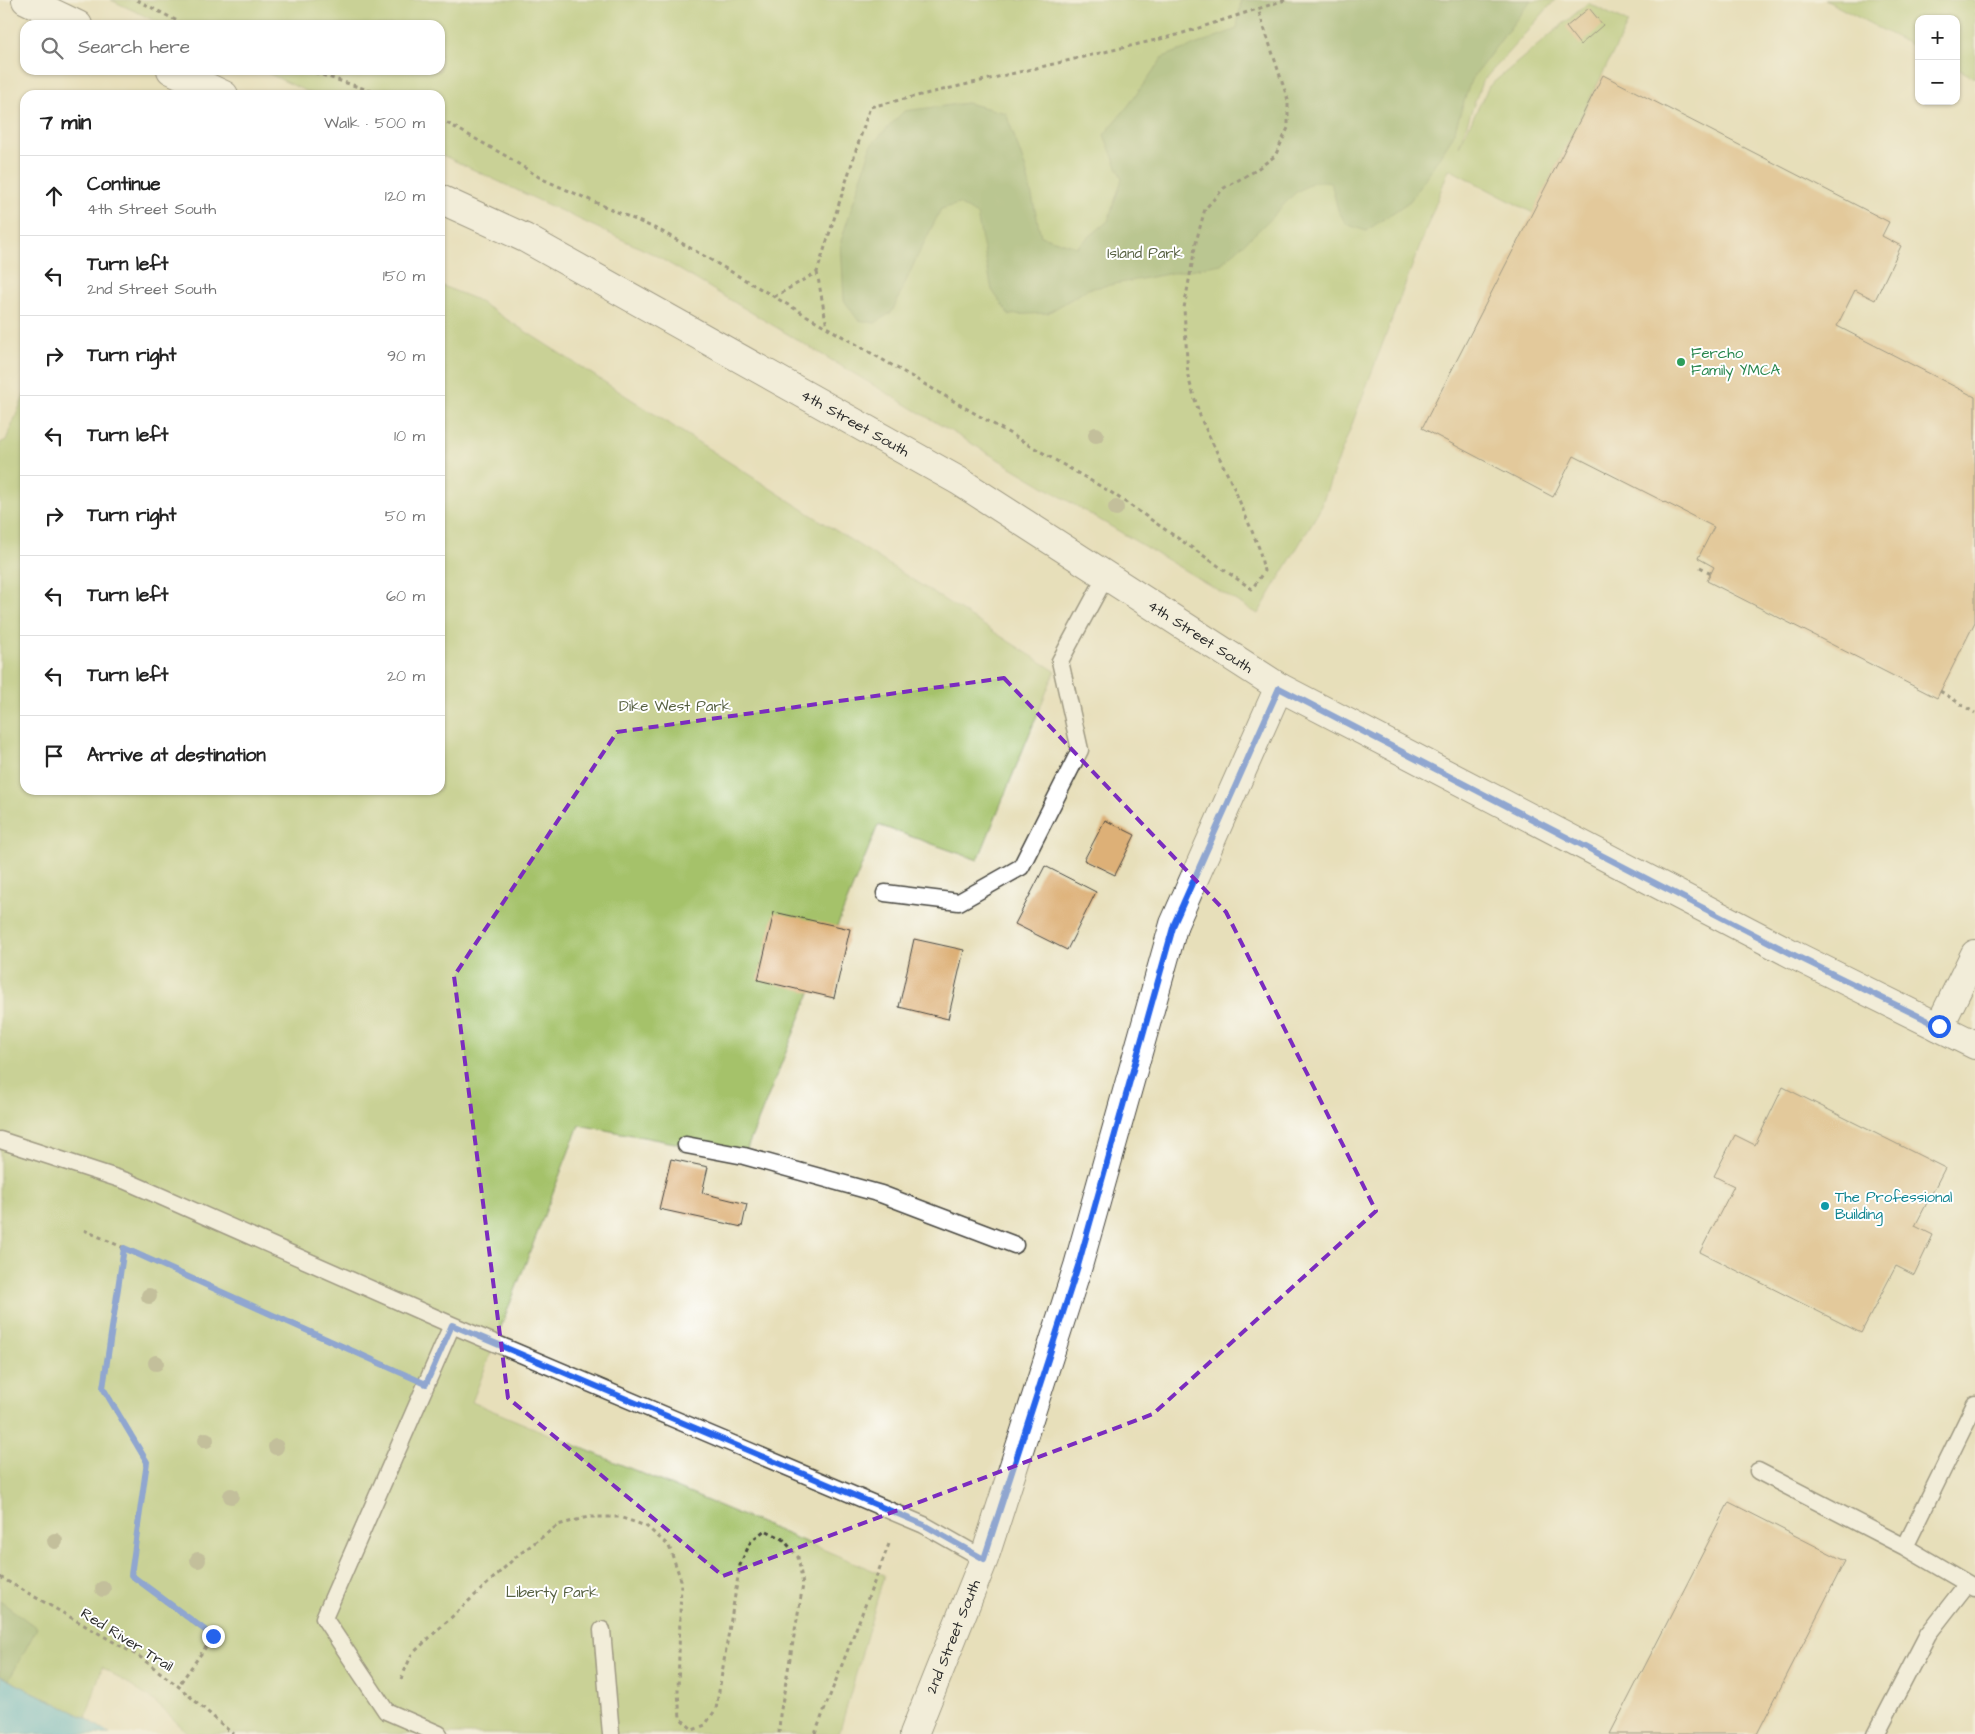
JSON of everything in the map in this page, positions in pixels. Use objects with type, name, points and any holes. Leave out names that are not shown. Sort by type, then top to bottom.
[{"type":"street","points":[[26,0],[68,20]]},
{"type":"street","points":[[182,75],[214,90]]},
{"type":"street","name":"4th Street South","points":[[445,201],[525,238],[959,481],[1217,646],[1279,688],[1798,957],[1975,1045]]},
{"type":"street","name":"2nd Street South","points":[[914,1734],[984,1559],[1078,1266],[1174,924],[1279,688]]},
{"type":"street","points":[[1939,1026],[1975,954]]},
{"type":"lane","points":[[885,893],[959,902],[1021,867],[1080,750],[1060,661],[1106,576]]},
{"type":"lane","points":[[0,1140],[126,1181],[452,1325],[924,1525],[984,1559]]},
{"type":"lane","points":[[686,1145],[744,1156],[881,1194],[1015,1246]]},
{"type":"lane","points":[[439,1734],[386,1712],[324,1618],[452,1325]]},
{"type":"lane","points":[[1905,1548],[1975,1404]]},
{"type":"lane","points":[[1758,1471],[1905,1548],[1971,1586],[1928,1634],[1876,1734]]},
{"type":"lane","points":[[602,1630],[611,1734]]},
{"type":"path","points":[[137,0],[175,20]]},
{"type":"path","points":[[827,328],[817,272],[870,107],[1177,35],[1285,0]]},
{"type":"path","points":[[445,121],[542,179],[661,231],[1112,493],[1252,589],[1264,571],[1259,548],[1234,488],[1201,419],[1188,378],[1184,308],[1196,242],[1205,209],[1224,188],[1253,172],[1275,156],[1288,128],[1288,100],[1258,9]]},
{"type":"path","points":[[322,75],[368,90]]},
{"type":"path","points":[[774,297],[817,272]]},
{"type":"path","points":[[1700,568],[1711,572]]},
{"type":"path","points":[[1940,691],[1959,705],[1975,713]]},
{"type":"path","points":[[84,1230],[426,1384]]},
{"type":"path","points":[[124,1248],[103,1388],[147,1462],[131,1575],[213,1636],[178,1686]]},
{"type":"path","points":[[815,1734],[900,1515]]},
{"type":"path","points":[[386,1712],[412,1654],[517,1556],[558,1525],[588,1517],[619,1518],[646,1526],[669,1546],[682,1580],[678,1692],[680,1718],[693,1730],[705,1725],[716,1709],[740,1565],[751,1541],[764,1530],[783,1539],[798,1556],[803,1585],[778,1734]]},
{"type":"path","name":"Red River Trail","points":[[0,1577],[140,1657],[178,1686],[233,1734]]},
{"type":"highlighted area","points":[[1004,678],[1226,912],[1376,1211],[1153,1414],[723,1576],[508,1398],[454,976],[617,732]]},
{"type":"green space","name":"Island Park","points":[[111,0],[1555,0],[1482,82],[1459,146],[1489,86],[1588,3],[1628,23],[1533,213],[1449,169],[1319,511],[1258,614],[653,254],[445,156],[445,90],[303,90],[272,75],[445,75],[445,20],[153,20]]},
{"type":"green space","points":[[1241,0],[1531,0],[1471,80],[1453,136],[1410,201],[1366,231],[1346,224],[1338,210],[1331,182],[1313,182],[1295,193],[1261,228],[1221,264],[1088,289],[1048,313],[1009,315],[992,290],[977,215],[959,204],[941,209],[892,312],[875,323],[858,320],[844,300],[841,241],[872,144],[904,111],[967,103],[1006,113],[1026,170],[1041,236],[1077,247],[1108,221],[1122,179],[1104,135],[1128,106],[1163,57],[1237,29]]},
{"type":"green space","points":[[1825,0],[1975,0],[1975,78],[1960,70],[1960,15],[1915,15],[1915,47]]},
{"type":"green space","points":[[445,287],[475,299],[1055,671],[978,860],[878,825],[744,1156],[579,1125],[472,1402],[884,1575],[839,1734],[189,1734],[154,1701],[102,1667],[86,1718],[0,1676],[0,443],[6,440],[20,405],[20,795],[445,795]]},
{"type":"green space","points":[[0,1601],[37,1628],[9,1680],[0,1676]]},
{"type":"water","points":[[0,1676],[86,1718],[110,1734],[0,1734]]},
{"type":"building","points":[[1589,8],[1603,25],[1580,45],[1566,27]]},
{"type":"building","name":"Fercho Family YMCA","points":[[1603,75],[1889,222],[1882,236],[1901,246],[1875,300],[1855,290],[1837,326],[1975,397],[1975,622],[1937,698],[1707,581],[1714,567],[1698,558],[1714,527],[1574,456],[1553,497],[1422,428]]},
{"type":"building","points":[[1105,820],[1135,835],[1115,875],[1084,860]]},
{"type":"building","points":[[1045,866],[1096,892],[1067,950],[1015,924]]},
{"type":"building","points":[[774,912],[850,929],[834,998],[758,980]]},
{"type":"building","points":[[914,939],[964,950],[948,1019],[899,1007]]},
{"type":"building","name":"The Professional Building","points":[[1783,1087],[1945,1168],[1915,1226],[1933,1235],[1914,1275],[1896,1266],[1861,1333],[1700,1252],[1734,1186],[1714,1176],[1735,1135],[1755,1145]]},
{"type":"building","points":[[671,1159],[708,1167],[702,1193],[747,1204],[742,1227],[659,1209]]},
{"type":"building","points":[[1729,1502],[1845,1561],[1757,1734],[1610,1734]]},
{"type":"place","name":"Fercho Family YMCA","points":[[1681,362]]},
{"type":"place","name":"The Professional Building","points":[[1825,1206]]},
{"type":"route","points":[[213,1636],[131,1575],[147,1462],[103,1388],[124,1248],[426,1384],[452,1325],[924,1525],[984,1559],[1078,1266],[1174,924],[1279,688],[1798,957],[1939,1026]]},
{"type":"park label","name":"Dike West Park","points":[[675,706]]},
{"type":"park label","name":"Liberty Park","points":[[552,1592]]}]
